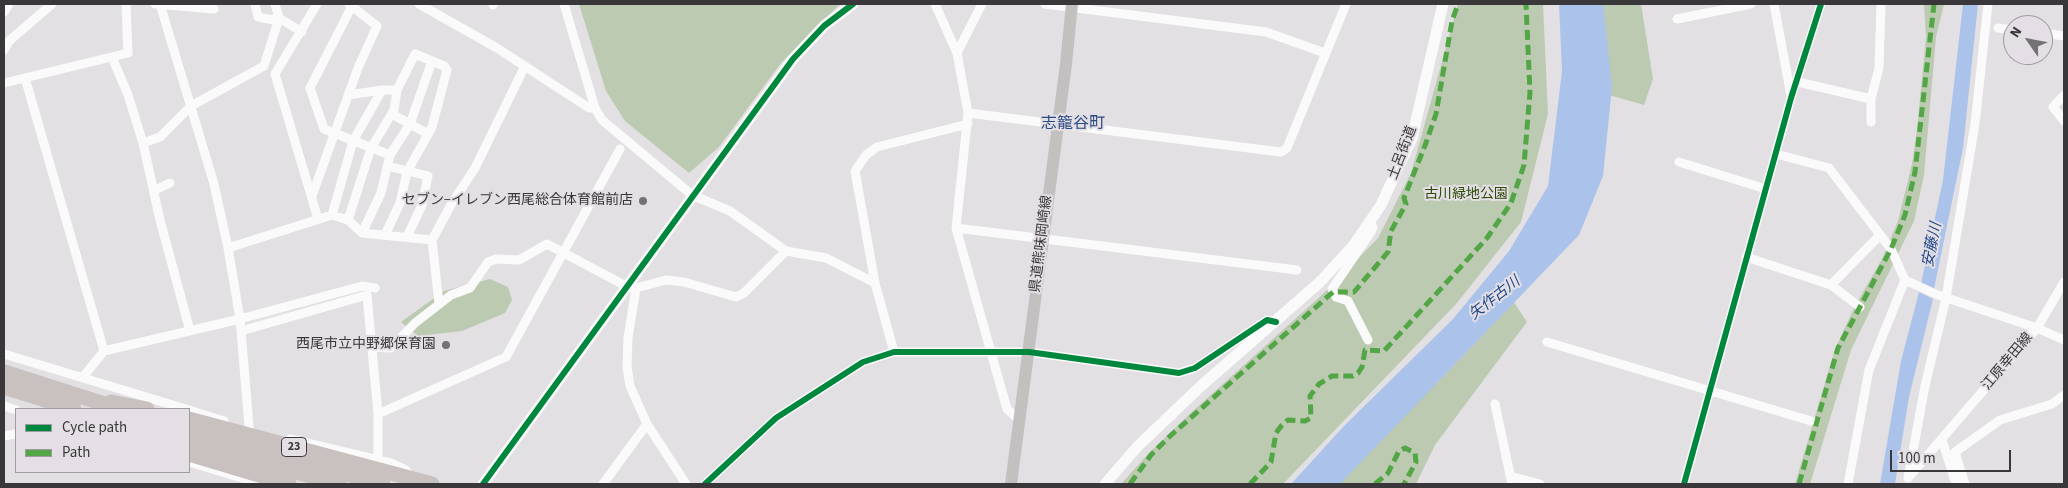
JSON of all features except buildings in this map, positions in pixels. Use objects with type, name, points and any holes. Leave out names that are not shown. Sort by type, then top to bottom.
[{"type":"highway","points":[[4,372],[116,408]]},
{"type":"highway","points":[[4,387],[68,408]]},
{"type":"highway","points":[[102,404],[114,401],[143,408]]},
{"type":"highway","name":"23","points":[[190,419],[432,484]]},
{"type":"highway","name":"23","points":[[190,431],[383,484]]},
{"type":"highway","name":"23","points":[[190,442],[339,484]]},
{"type":"highway","points":[[190,454],[289,484]]},
{"type":"main road","name":"県道熊味岡崎線","points":[[1011,484],[1072,6]]},
{"type":"street","points":[[4,12],[9,4]]},
{"type":"street","points":[[4,50],[7,43],[52,4]]},
{"type":"street","points":[[4,83],[128,53],[126,4]]},
{"type":"street","points":[[155,4],[214,9]]},
{"type":"street","points":[[160,4],[214,184],[228,248],[240,319],[249,429],[257,484],[190,462]]},
{"type":"street","points":[[255,4],[258,17],[279,20],[302,32]]},
{"type":"street","points":[[143,143],[160,137],[191,106],[264,66],[279,20],[275,4]]},
{"type":"street","points":[[317,4],[302,32],[275,74],[318,220]]},
{"type":"street","points":[[418,4],[435,8],[589,108],[595,108]]},
{"type":"street","points":[[564,4],[595,108],[602,120],[692,195],[730,211],[786,251],[826,258],[875,283]]},
{"type":"street","points":[[483,484],[631,287],[692,195],[793,59],[824,26],[852,4]]},
{"type":"street","points":[[935,4],[957,53],[968,113],[956,228],[1007,409],[1019,420]]},
{"type":"street","points":[[957,53],[982,4]]},
{"type":"street","points":[[1044,4],[1072,6],[1266,32],[1325,53]]},
{"type":"street","points":[[968,113],[1281,152],[1287,148],[1346,4]]},
{"type":"street","name":"土呂街道","points":[[1276,322],[1320,282],[1353,246],[1381,205],[1412,138],[1443,4]]},
{"type":"street","points":[[1677,19],[1751,4]]},
{"type":"street","points":[[1774,4],[1791,98]]},
{"type":"street","points":[[1684,484],[1791,98],[1798,82],[1821,4]]},
{"type":"street","points":[[1871,122],[1871,99],[1879,68],[1881,4]]},
{"type":"street","points":[[1942,297],[1975,124],[1988,4]]},
{"type":"street","points":[[312,196],[334,134],[348,95],[377,26],[351,5],[310,88],[324,129],[334,134],[390,156]]},
{"type":"street","points":[[1998,28],[2003,29]]},
{"type":"street","points":[[348,220],[371,148],[392,114],[397,90],[415,54],[432,61],[444,66],[447,70],[447,78],[428,134],[407,172],[400,203],[384,235]]},
{"type":"street","points":[[112,57],[128,96],[143,143],[155,190],[160,220],[190,331]]},
{"type":"street","points":[[362,233],[381,193],[386,166],[390,156],[410,124],[432,61]]},
{"type":"street","points":[[439,304],[432,240],[452,203],[475,168],[525,66]]},
{"type":"street","points":[[25,78],[104,351]]},
{"type":"street","points":[[1798,82],[1871,99]]},
{"type":"street","points":[[348,95],[382,90],[397,90]]},
{"type":"street","points":[[332,215],[353,141],[382,90]]},
{"type":"street","points":[[2064,95],[2053,107],[2064,121]]},
{"type":"street","points":[[392,114],[428,134]]},
{"type":"street","points":[[894,352],[875,283],[854,171],[866,155],[877,147],[968,124]]},
{"type":"street","points":[[378,414],[506,357],[620,148]]},
{"type":"street","points":[[1776,154],[1829,168],[1891,249],[1906,280],[1942,297],[2037,328],[2064,340]]},
{"type":"street","points":[[1679,162],[1766,189]]},
{"type":"street","points":[[386,166],[428,176],[422,205],[407,237]]},
{"type":"street","points":[[155,190],[170,182]]},
{"type":"street","points":[[228,248],[332,215],[348,220],[362,233],[432,240]]},
{"type":"street","points":[[1368,340],[1348,302],[1336,297],[1332,289],[1371,232],[1373,227],[1369,223]]},
{"type":"street","points":[[956,228],[1298,270]]},
{"type":"street","points":[[1831,285],[1880,235]]},
{"type":"street","points":[[372,347],[391,348],[415,322],[451,295],[470,288],[480,270],[488,262],[496,259],[519,260],[547,244],[631,287],[666,280],[684,282],[736,297],[744,293],[786,251]]},
{"type":"street","points":[[1746,257],[1831,285],[1860,306]]},
{"type":"street","points":[[1848,484],[1869,370],[1906,280]]},
{"type":"street","name":"江原幸田線","points":[[1942,297],[1908,478],[2037,328],[2064,282]]},
{"type":"street","points":[[82,377],[104,351],[240,319],[362,286],[375,288]]},
{"type":"street","points":[[631,287],[627,367],[630,386],[647,424],[686,484]]},
{"type":"street","points":[[241,331],[368,295],[378,414],[378,459]]},
{"type":"street","points":[[705,484],[776,418],[864,362],[894,352],[1029,352],[1179,373],[1195,368],[1267,320],[1276,322]]},
{"type":"street","points":[[1104,484],[1138,446],[1201,386],[1276,322]]},
{"type":"street","points":[[1547,342],[1811,420]]},
{"type":"street","points":[[4,354],[182,408]]},
{"type":"street","points":[[1965,484],[1955,452],[2000,420],[2052,404],[2064,395]]},
{"type":"street","points":[[1495,404],[1511,480],[1540,484]]},
{"type":"street","points":[[190,411],[249,429],[378,459],[406,470],[405,477]]},
{"type":"street","points":[[603,484],[647,424]]},
{"type":"street","points":[[1944,438],[1956,484]]},
{"type":"green space","points":[[579,4],[840,4],[781,63],[719,147],[689,173],[625,121],[606,91]]},
{"type":"green space","name":"古川緑地公園","points":[[1458,4],[1543,4],[1548,114],[1521,222],[1457,303],[1283,484],[1121,484],[1148,454],[1324,293],[1378,238],[1411,173]]},
{"type":"green space","points":[[1593,4],[1641,4],[1653,79],[1644,105],[1602,93]]},
{"type":"green space","points":[[1924,4],[1944,4],[1936,37],[1924,175],[1914,221],[1851,350],[1810,484],[1795,484],[1835,349],[1855,306],[1882,259],[1898,221],[1912,164],[1917,130],[1926,37]]},
{"type":"green space","points":[[490,279],[508,287],[512,300],[505,313],[462,331],[418,336],[401,322],[444,291]]},
{"type":"green space","points":[[1513,301],[1527,322],[1435,445],[1416,484],[1328,484]]},
{"type":"water","name":"矢作古川","points":[[1559,4],[1603,4],[1612,87],[1603,176],[1579,235],[1340,484],[1291,484],[1344,426],[1453,319],[1509,251],[1548,186],[1562,71]]},
{"type":"water","name":"安藤川","points":[[1963,4],[1978,4],[1963,148],[1934,289],[1921,284],[1943,180]]},
{"type":"water","points":[[1919,292],[1933,299],[1909,397],[1895,484],[1880,484],[1901,361]]},
{"type":"marked path","points":[[1130,484],[1151,455],[1169,437],[1333,292],[1354,292],[1388,252],[1391,231],[1406,204],[1404,198],[1436,114],[1452,21],[1458,4]]},
{"type":"marked path","points":[[1250,484],[1271,462],[1276,433],[1282,425],[1288,420],[1305,421],[1311,418],[1310,396],[1319,384],[1332,376],[1353,376],[1358,373],[1362,367],[1365,350],[1384,351],[1487,238],[1511,203],[1524,165],[1530,92],[1526,4]]},
{"type":"marked path","points":[[1799,484],[1838,348],[1891,249],[1905,215],[1915,172],[1934,4]]},
{"type":"marked path","points":[[1375,484],[1388,473],[1399,451],[1405,448],[1415,453],[1416,462],[1404,484]]},
{"type":"cycle path","points":[[483,484],[793,59],[824,26],[853,4]]},
{"type":"cycle path","points":[[1684,484],[1791,98],[1821,4]]},
{"type":"cycle path","points":[[705,484],[776,418],[863,362],[894,352],[1029,352],[1179,373],[1195,368],[1267,320],[1276,322]]},
{"type":"place","name":"セブン−イレブン西尾総合体育館前店","points":[[643,201]]},
{"type":"place","name":"西尾市立中野郷保育園","points":[[446,345]]},
{"type":"district","name":"志籠谷町","points":[[1073,124]]}]
